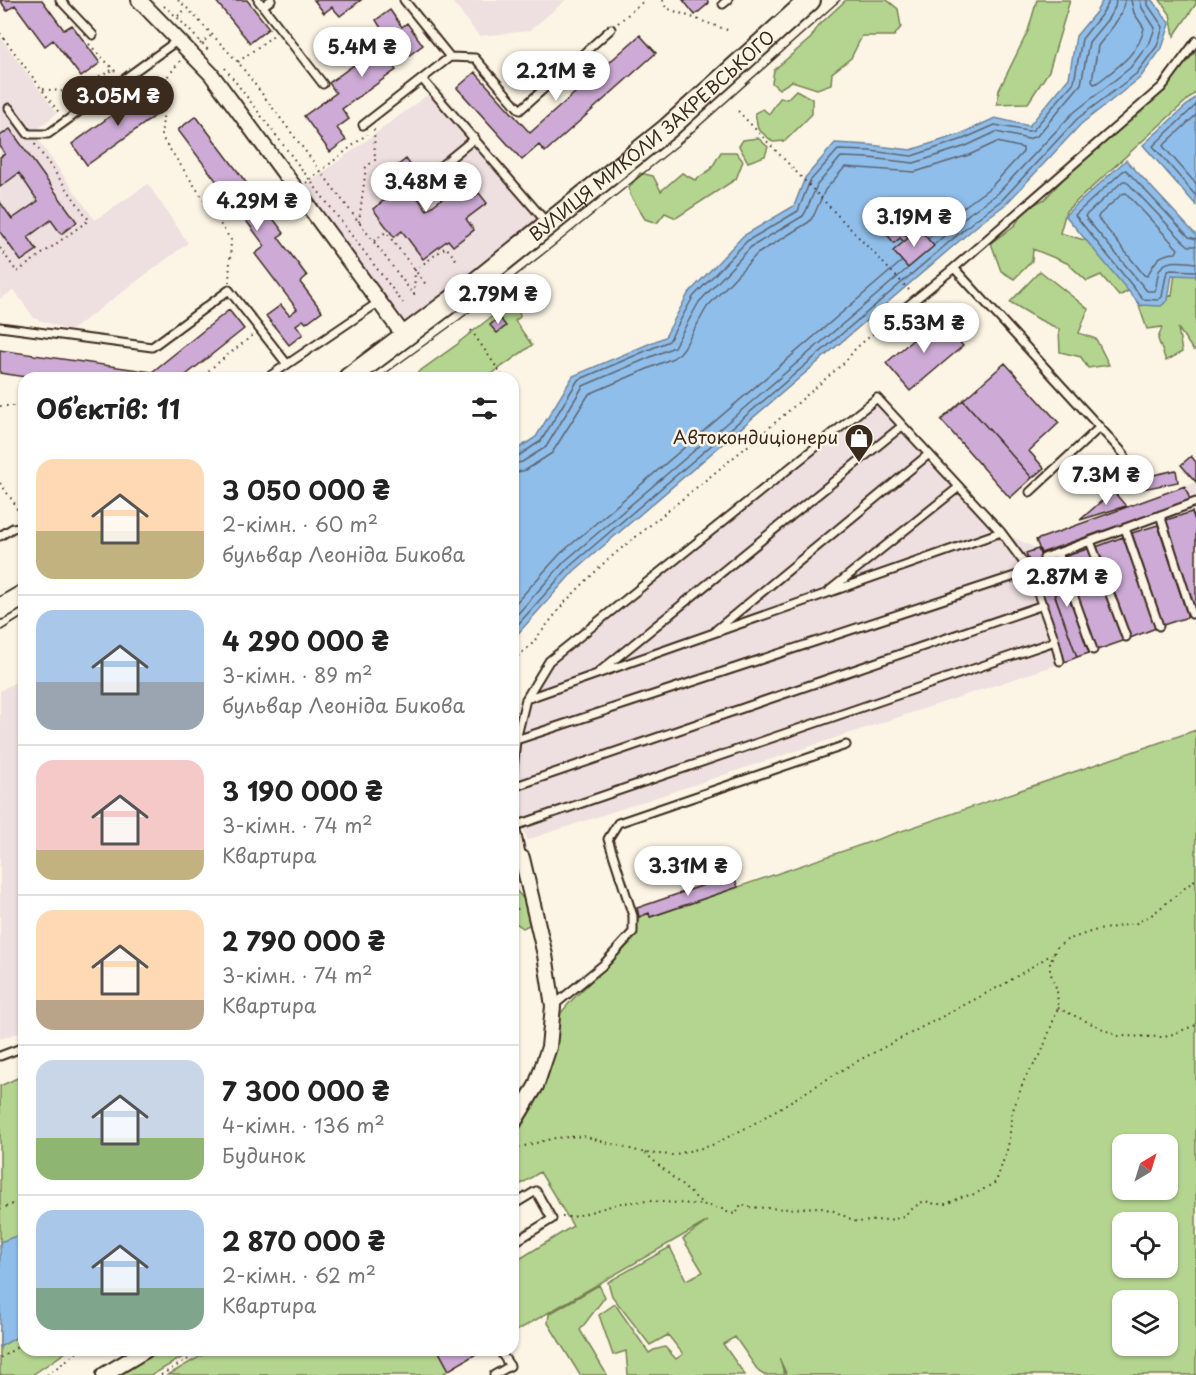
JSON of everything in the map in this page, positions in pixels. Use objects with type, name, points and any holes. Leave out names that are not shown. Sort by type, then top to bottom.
[{"type":"street","points":[[139,0],[211,74],[405,337]]},
{"type":"street","name":"ВУЛИЦЯ МИКОЛИ ЗАКРЕВСЬКОГО","points":[[357,372],[473,285],[667,129],[810,0]]},
{"type":"street","points":[[0,609],[18,598]]},
{"type":"street","points":[[519,1114],[537,1086],[549,1047],[554,1006],[545,955],[522,858]]},
{"type":"street","points":[[104,1375],[136,1356]]},
{"type":"lane","points":[[60,0],[93,35]]},
{"type":"lane","points":[[270,0],[261,3],[323,84]]},
{"type":"lane","points":[[404,0],[450,57]]},
{"type":"lane","points":[[363,124],[450,57],[474,58],[520,110],[611,29]]},
{"type":"lane","points":[[9,108],[28,134],[48,134],[178,40]]},
{"type":"lane","points":[[894,317],[954,268],[1162,87],[1196,41]]},
{"type":"lane","points":[[422,79],[548,224]]},
{"type":"lane","points":[[425,179],[474,138]]},
{"type":"lane","points":[[954,268],[1124,454]]},
{"type":"lane","points":[[0,327],[152,347],[229,290],[287,364]]},
{"type":"lane","points":[[276,372],[379,302]]},
{"type":"lane","points":[[519,728],[526,699],[549,661],[877,398],[1001,532],[1030,571],[1055,641],[1060,662]]},
{"type":"lane","points":[[594,675],[902,426]]},
{"type":"lane","points":[[1030,492],[1100,427]]},
{"type":"lane","points":[[711,634],[929,454]]},
{"type":"lane","points":[[826,594],[959,487]]},
{"type":"lane","points":[[1044,558],[1196,504]]},
{"type":"lane","points":[[1161,515],[1192,614]]},
{"type":"lane","points":[[0,536],[18,527]]},
{"type":"lane","points":[[1125,528],[1159,626]]},
{"type":"lane","points":[[526,699],[1001,532]]},
{"type":"lane","points":[[1090,541],[1126,638]]},
{"type":"lane","points":[[1058,553],[1093,650]]},
{"type":"lane","points":[[519,739],[1030,571]]},
{"type":"lane","points":[[519,785],[1043,605]]},
{"type":"lane","points":[[519,825],[1055,641]]},
{"type":"lane","points":[[554,1006],[603,965],[633,932],[633,916],[608,839],[618,823],[846,745]]},
{"type":"lane","points":[[519,844],[522,858]]},
{"type":"lane","points":[[0,1056],[18,1049]]},
{"type":"lane","points":[[519,1201],[536,1191],[552,1220],[519,1239]]},
{"type":"lane","points":[[503,1356],[515,1375]]},
{"type":"lane","points":[[494,1375],[510,1366]]},
{"type":"path","points":[[178,0],[238,63],[414,295],[415,270]]},
{"type":"path","points":[[611,29],[645,0]]},
{"type":"path","points":[[663,0],[666,8],[730,31]]},
{"type":"path","points":[[164,6],[214,57]]},
{"type":"path","points":[[238,63],[281,30]]},
{"type":"path","points":[[0,33],[66,121]]},
{"type":"path","points":[[185,55],[168,76],[162,136],[231,240],[229,290]]},
{"type":"path","points":[[220,64],[403,303]]},
{"type":"path","points":[[43,89],[68,92],[113,69]]},
{"type":"path","points":[[738,111],[911,292]]},
{"type":"path","points":[[359,222],[366,167],[375,160],[375,115]]},
{"type":"path","points":[[296,189],[374,128]]},
{"type":"path","points":[[0,248],[17,272],[90,220],[28,134]]},
{"type":"path","points":[[374,241],[386,232],[427,286]]},
{"type":"path","points":[[415,270],[446,247],[458,262]]},
{"type":"path","points":[[519,655],[531,645],[566,602],[606,561],[764,432],[845,362],[856,348],[894,317]]},
{"type":"path","points":[[206,372],[260,329]]},
{"type":"path","points":[[471,330],[500,372]]},
{"type":"path","points":[[0,406],[18,406]]},
{"type":"path","points":[[0,483],[18,511]]},
{"type":"path","points":[[550,1216],[573,1217],[621,1203],[649,1201],[703,1204],[736,1214],[741,1204],[748,1207],[765,1208],[817,1207],[834,1211],[857,1222],[895,1219],[925,1201],[935,1204],[946,1203],[975,1194],[996,1182],[1008,1147],[1013,1110],[1025,1078],[1041,1054],[1058,1008],[1057,990],[1050,972],[1053,953],[1067,940],[1094,931],[1137,923],[1153,914],[1196,879]]},
{"type":"path","points":[[519,1147],[555,1138],[583,1136],[645,1153],[672,1155],[710,1146],[750,1126],[852,1064],[1006,983],[1053,953]]},
{"type":"path","points":[[1058,1008],[1118,1036],[1165,1037],[1196,1025]]},
{"type":"path","points":[[645,1153],[703,1204]]},
{"type":"path","points":[[0,1209],[18,1202]]},
{"type":"path","points":[[0,1358],[18,1347]]},
{"type":"path","points":[[46,1375],[72,1356]]},
{"type":"path","points":[[161,1375],[194,1356]]},
{"type":"shaded area","points":[[451,0],[566,0],[529,31],[479,36]]},
{"type":"shaded area","points":[[0,37],[57,113],[38,129],[38,140],[95,220],[148,184],[188,243],[70,331],[34,318],[14,290],[0,299]]},
{"type":"shaded area","points":[[438,87],[548,215],[405,323],[301,189]]},
{"type":"shaded area","points":[[877,398],[1001,532],[1038,549],[1036,540],[1196,482],[1196,614],[1065,662],[527,840],[519,814],[519,737],[526,699],[549,661]]},
{"type":"shaded area","points":[[18,680],[18,1033],[0,1039],[0,691]]},
{"type":"green space","points":[[846,0],[887,0],[898,9],[901,27],[894,36],[862,36],[851,58],[832,73],[831,84],[817,89],[792,81],[779,89],[772,83],[774,70],[811,38],[818,26]]},
{"type":"green space","points":[[1037,0],[1070,0],[1049,71],[1028,103],[997,104],[999,90],[1028,31]]},
{"type":"green space","points":[[1160,0],[1196,0],[1196,4],[1174,36],[1170,14]]},
{"type":"green space","points":[[1196,51],[1196,92],[1066,211],[1060,233],[1098,244],[1134,288],[1119,296],[1101,275],[1087,281],[1067,263],[1033,249],[1032,261],[1014,279],[1001,271],[991,243],[1015,225],[1025,209],[1045,199],[1071,170],[1164,89]]},
{"type":"green space","points":[[796,90],[812,99],[812,114],[785,141],[773,142],[758,129],[755,113],[763,109],[769,114],[780,98],[787,99]]},
{"type":"green space","points":[[758,138],[768,147],[765,156],[748,162],[739,146],[743,140]]},
{"type":"green space","points":[[721,152],[736,152],[743,161],[736,179],[676,218],[665,213],[657,223],[645,219],[630,195],[629,188],[640,173],[653,176],[661,191],[682,173],[695,180],[711,169]]},
{"type":"green space","points":[[1040,271],[1088,309],[1079,333],[1096,339],[1109,365],[1088,368],[1081,357],[1060,352],[1059,329],[1010,302]]},
{"type":"green space","points":[[1175,273],[1196,275],[1196,350],[1193,350],[1178,328],[1182,352],[1166,361],[1158,339],[1162,327],[1147,329],[1139,306],[1158,303],[1172,295]]},
{"type":"green space","points":[[521,294],[524,298],[518,304],[520,317],[515,321],[532,345],[494,372],[418,372]]},
{"type":"green space","points":[[1196,730],[1196,1375],[787,1375],[779,1358],[785,1375],[764,1375],[759,1372],[735,1337],[723,1344],[745,1375],[628,1375],[626,1351],[613,1355],[599,1315],[615,1304],[649,1353],[665,1347],[676,1359],[683,1354],[668,1335],[650,1345],[612,1296],[608,1282],[670,1247],[686,1280],[703,1272],[683,1239],[708,1221],[519,1330],[519,1259],[573,1226],[540,1172],[519,1185],[519,1124],[537,1099],[551,1064],[560,1014],[634,939],[639,917],[649,913],[651,917]]},
{"type":"green space","points":[[519,894],[530,906],[533,923],[523,928],[519,925]]},
{"type":"green space","points":[[18,1078],[18,1236],[0,1244],[0,1086]]},
{"type":"green space","points":[[599,1285],[605,1297],[580,1330],[607,1375],[580,1375],[548,1323],[549,1314]]},
{"type":"green space","points":[[18,1315],[18,1356],[60,1356],[32,1375],[0,1375],[0,1330]]},
{"type":"green space","points":[[145,1356],[185,1356],[152,1375],[112,1375]]},
{"type":"green space","points":[[201,1356],[441,1356],[449,1370],[441,1375],[168,1375]]},
{"type":"water","points":[[1103,0],[1152,0],[1170,24],[1162,48],[1140,78],[1081,124],[1006,204],[979,224],[574,571],[519,632],[519,448],[536,437],[573,376],[665,337],[688,294],[743,236],[794,206],[805,178],[835,143],[911,150],[961,134],[995,118],[1029,126],[1069,78],[1076,36]]},
{"type":"water","points":[[1196,97],[1196,205],[1143,145]]},
{"type":"water","points":[[1126,160],[1196,235],[1196,276],[1172,275],[1168,300],[1161,306],[1140,305],[1065,215]]},
{"type":"water","points":[[18,1235],[18,1336],[0,1347],[0,1242]]},
{"type":"building","points":[[0,0],[42,0],[64,30],[72,25],[100,63],[81,77],[53,40],[45,46],[15,5],[7,11]]},
{"type":"building","points":[[215,0],[247,0],[269,28],[250,43]]},
{"type":"building","points":[[314,0],[361,0],[340,16],[332,7],[324,13]]},
{"type":"building","points":[[683,0],[707,0],[709,3],[695,15]]},
{"type":"building","points":[[390,10],[402,27],[407,23],[423,45],[404,59],[400,53],[389,61],[396,70],[342,109],[349,119],[337,128],[346,140],[330,152],[304,116],[336,93],[329,83],[377,48],[369,37],[381,28],[376,20]]},
{"type":"building","points":[[640,35],[656,53],[545,152],[539,145],[522,160],[457,88],[475,72],[530,133]]},
{"type":"building","points":[[148,89],[163,110],[87,165],[72,144]]},
{"type":"building","points":[[196,116],[284,233],[278,237],[307,276],[300,282],[322,311],[306,323],[303,320],[296,325],[303,334],[289,345],[266,316],[281,305],[289,315],[297,309],[255,254],[265,246],[178,130]]},
{"type":"building","points":[[10,129],[77,222],[61,234],[51,220],[28,237],[37,250],[21,261],[0,232],[0,202],[12,219],[38,201],[19,173],[0,187],[0,157],[5,154],[0,146],[0,136]]},
{"type":"building","points":[[406,159],[415,171],[404,180],[427,210],[464,182],[475,196],[479,193],[487,203],[466,219],[474,230],[453,246],[448,240],[423,259],[402,231],[394,237],[373,209],[391,195],[379,180]]},
{"type":"building","points":[[896,212],[911,229],[905,234],[908,238],[904,242],[900,238],[894,243],[880,226]]},
{"type":"building","points":[[919,229],[934,246],[908,268],[893,251]]},
{"type":"building","points":[[229,310],[244,329],[190,372],[152,372]]},
{"type":"building","points":[[499,317],[506,326],[497,333],[490,325]]},
{"type":"building","points":[[938,318],[963,346],[910,391],[886,363]]},
{"type":"building","points":[[0,350],[152,372],[18,372],[18,376],[0,373]]},
{"type":"building","points":[[1005,363],[1059,423],[1029,451],[1044,468],[1032,478],[963,400]]},
{"type":"building","points":[[963,400],[1032,478],[1010,498],[941,420]]},
{"type":"building","points":[[1191,456],[1196,462],[1196,482],[1181,465]]},
{"type":"building","points":[[1176,470],[1178,482],[1143,489],[1140,478]]},
{"type":"building","points":[[1185,486],[1190,500],[1041,553],[1036,540]]},
{"type":"building","points":[[1113,491],[1126,506],[1080,520]]},
{"type":"building","points":[[1192,512],[1196,524],[1196,613],[1166,520]]},
{"type":"building","points":[[1158,525],[1188,617],[1163,625],[1132,533]]},
{"type":"building","points":[[1123,537],[1156,628],[1130,638],[1096,547]]},
{"type":"building","points":[[1090,548],[1123,641],[1097,650],[1064,557]]},
{"type":"building","points":[[1038,549],[1077,657],[1065,662],[1026,553]]},
{"type":"building","points":[[1056,560],[1089,653],[1077,657],[1044,564]]},
{"type":"building","points":[[733,875],[738,887],[650,917],[649,913],[639,917],[637,908]]},
{"type":"building","points":[[441,1356],[473,1356],[449,1370]]},
{"type":"tram line","points":[[387,372],[459,320],[677,146],[840,0]]},
{"type":"tram line","points":[[0,631],[18,620]]},
{"type":"place","name":"Автокондиціонери","points":[[859,464]]}]
